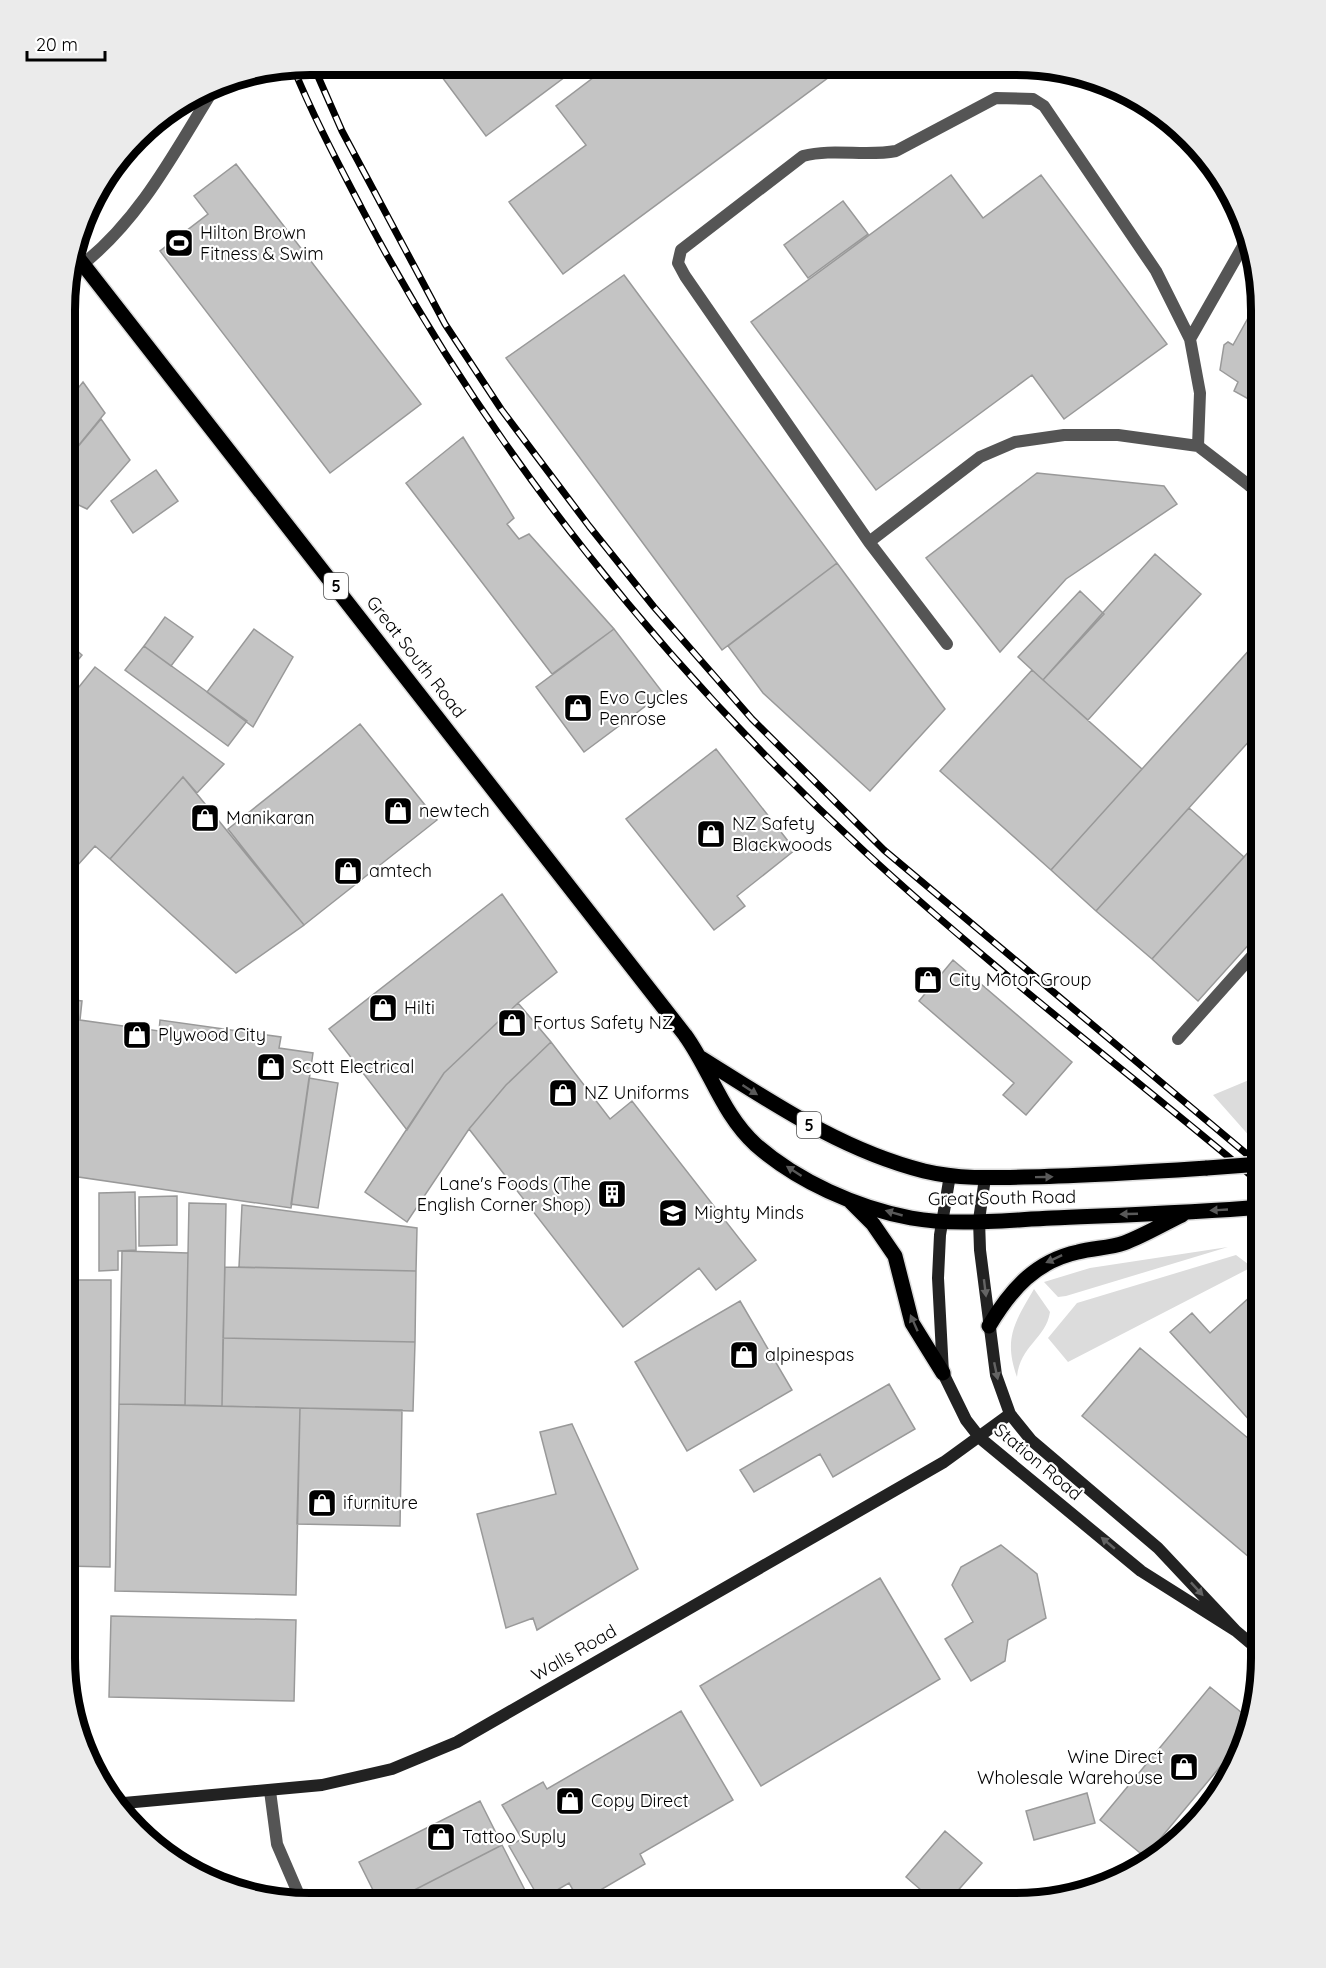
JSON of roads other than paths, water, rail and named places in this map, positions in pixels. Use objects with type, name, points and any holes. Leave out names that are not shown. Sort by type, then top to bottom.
[{"type":"main road","name":"Great South Road","points":[[81,261],[701,1058],[731,1119],[756,1146],[799,1175],[846,1198],[911,1218],[979,1220],[1251,1208]]},
{"type":"main road","name":"Great South Road","points":[[701,1058],[772,1104],[826,1135],[898,1163],[950,1175],[985,1178],[1083,1176],[1251,1165]]},
{"type":"main road","name":"Station Road","points":[[950,1175],[938,1278],[943,1373],[966,1420],[980,1438],[1142,1571],[1236,1630]]},
{"type":"main road","name":"Station Road","points":[[985,1178],[979,1220],[989,1326],[996,1376],[1010,1414],[1031,1440],[1158,1548],[1251,1643]]},
{"type":"main road","points":[[846,1198],[873,1224],[895,1256],[912,1323],[943,1373]]},
{"type":"main road","points":[[989,1326],[1007,1298],[1037,1267],[1063,1255],[1122,1244],[1187,1212]]},
{"type":"main road","name":"Walls Road","points":[[125,1803],[322,1785],[392,1769],[457,1743],[944,1462],[1010,1414]]},
{"type":"street","points":[[81,257],[120,231],[144,201],[208,98]]},
{"type":"street","points":[[947,644],[869,542],[678,263],[681,250],[803,156],[817,153],[896,151],[996,98],[1033,99],[1044,106],[1156,271],[1190,339],[1200,393],[1198,446]]},
{"type":"street","points":[[1190,339],[1242,247]]},
{"type":"street","points":[[869,542],[981,456],[1015,442],[1064,435],[1118,435],[1198,446],[1251,487]]},
{"type":"street","points":[[1178,1039],[1251,957]]},
{"type":"street","points":[[270,1791],[277,1844],[298,1892]]},
{"type":"railway","points":[[317,75],[342,131],[445,324],[501,409],[589,526],[654,607],[752,719],[884,850],[1251,1158]]},
{"type":"railway","points":[[297,76],[362,209],[411,298],[465,385],[524,469],[651,631],[720,708],[864,851],[1011,979],[1251,1176]]},
{"type":"place","name":"Hilton Brown Fitness & Swim","points":[[179,243]]},
{"type":"place","name":"Evo Cycles Penrose","points":[[578,708]]},
{"type":"place","name":"newtech","points":[[398,811]]},
{"type":"place","name":"Manikaran","points":[[205,818]]},
{"type":"place","name":"NZ Safety Blackwoods","points":[[711,834]]},
{"type":"place","name":"amtech","points":[[348,871]]},
{"type":"place","name":"City Motor Group","points":[[928,980]]},
{"type":"place","name":"Hilti","points":[[383,1008]]},
{"type":"place","name":"Fortus Safety NZ","points":[[512,1023]]},
{"type":"place","name":"Plywood City","points":[[137,1035]]},
{"type":"place","name":"Scott Electrical","points":[[271,1067]]},
{"type":"place","name":"NZ Uniforms","points":[[563,1093]]},
{"type":"place","name":"Lane's Foods (The English Corner Shop)","points":[[612,1194]]},
{"type":"place","name":"Mighty Minds","points":[[673,1213]]},
{"type":"place","name":"alpinespas","points":[[744,1355]]},
{"type":"place","name":"ifurniture","points":[[322,1503]]},
{"type":"place","name":"Wine Direct Wholesale Warehouse","points":[[1184,1767]]},
{"type":"place","name":"Copy Direct","points":[[570,1801]]},
{"type":"place","name":"Tattoo Suply","points":[[441,1837]]}]
